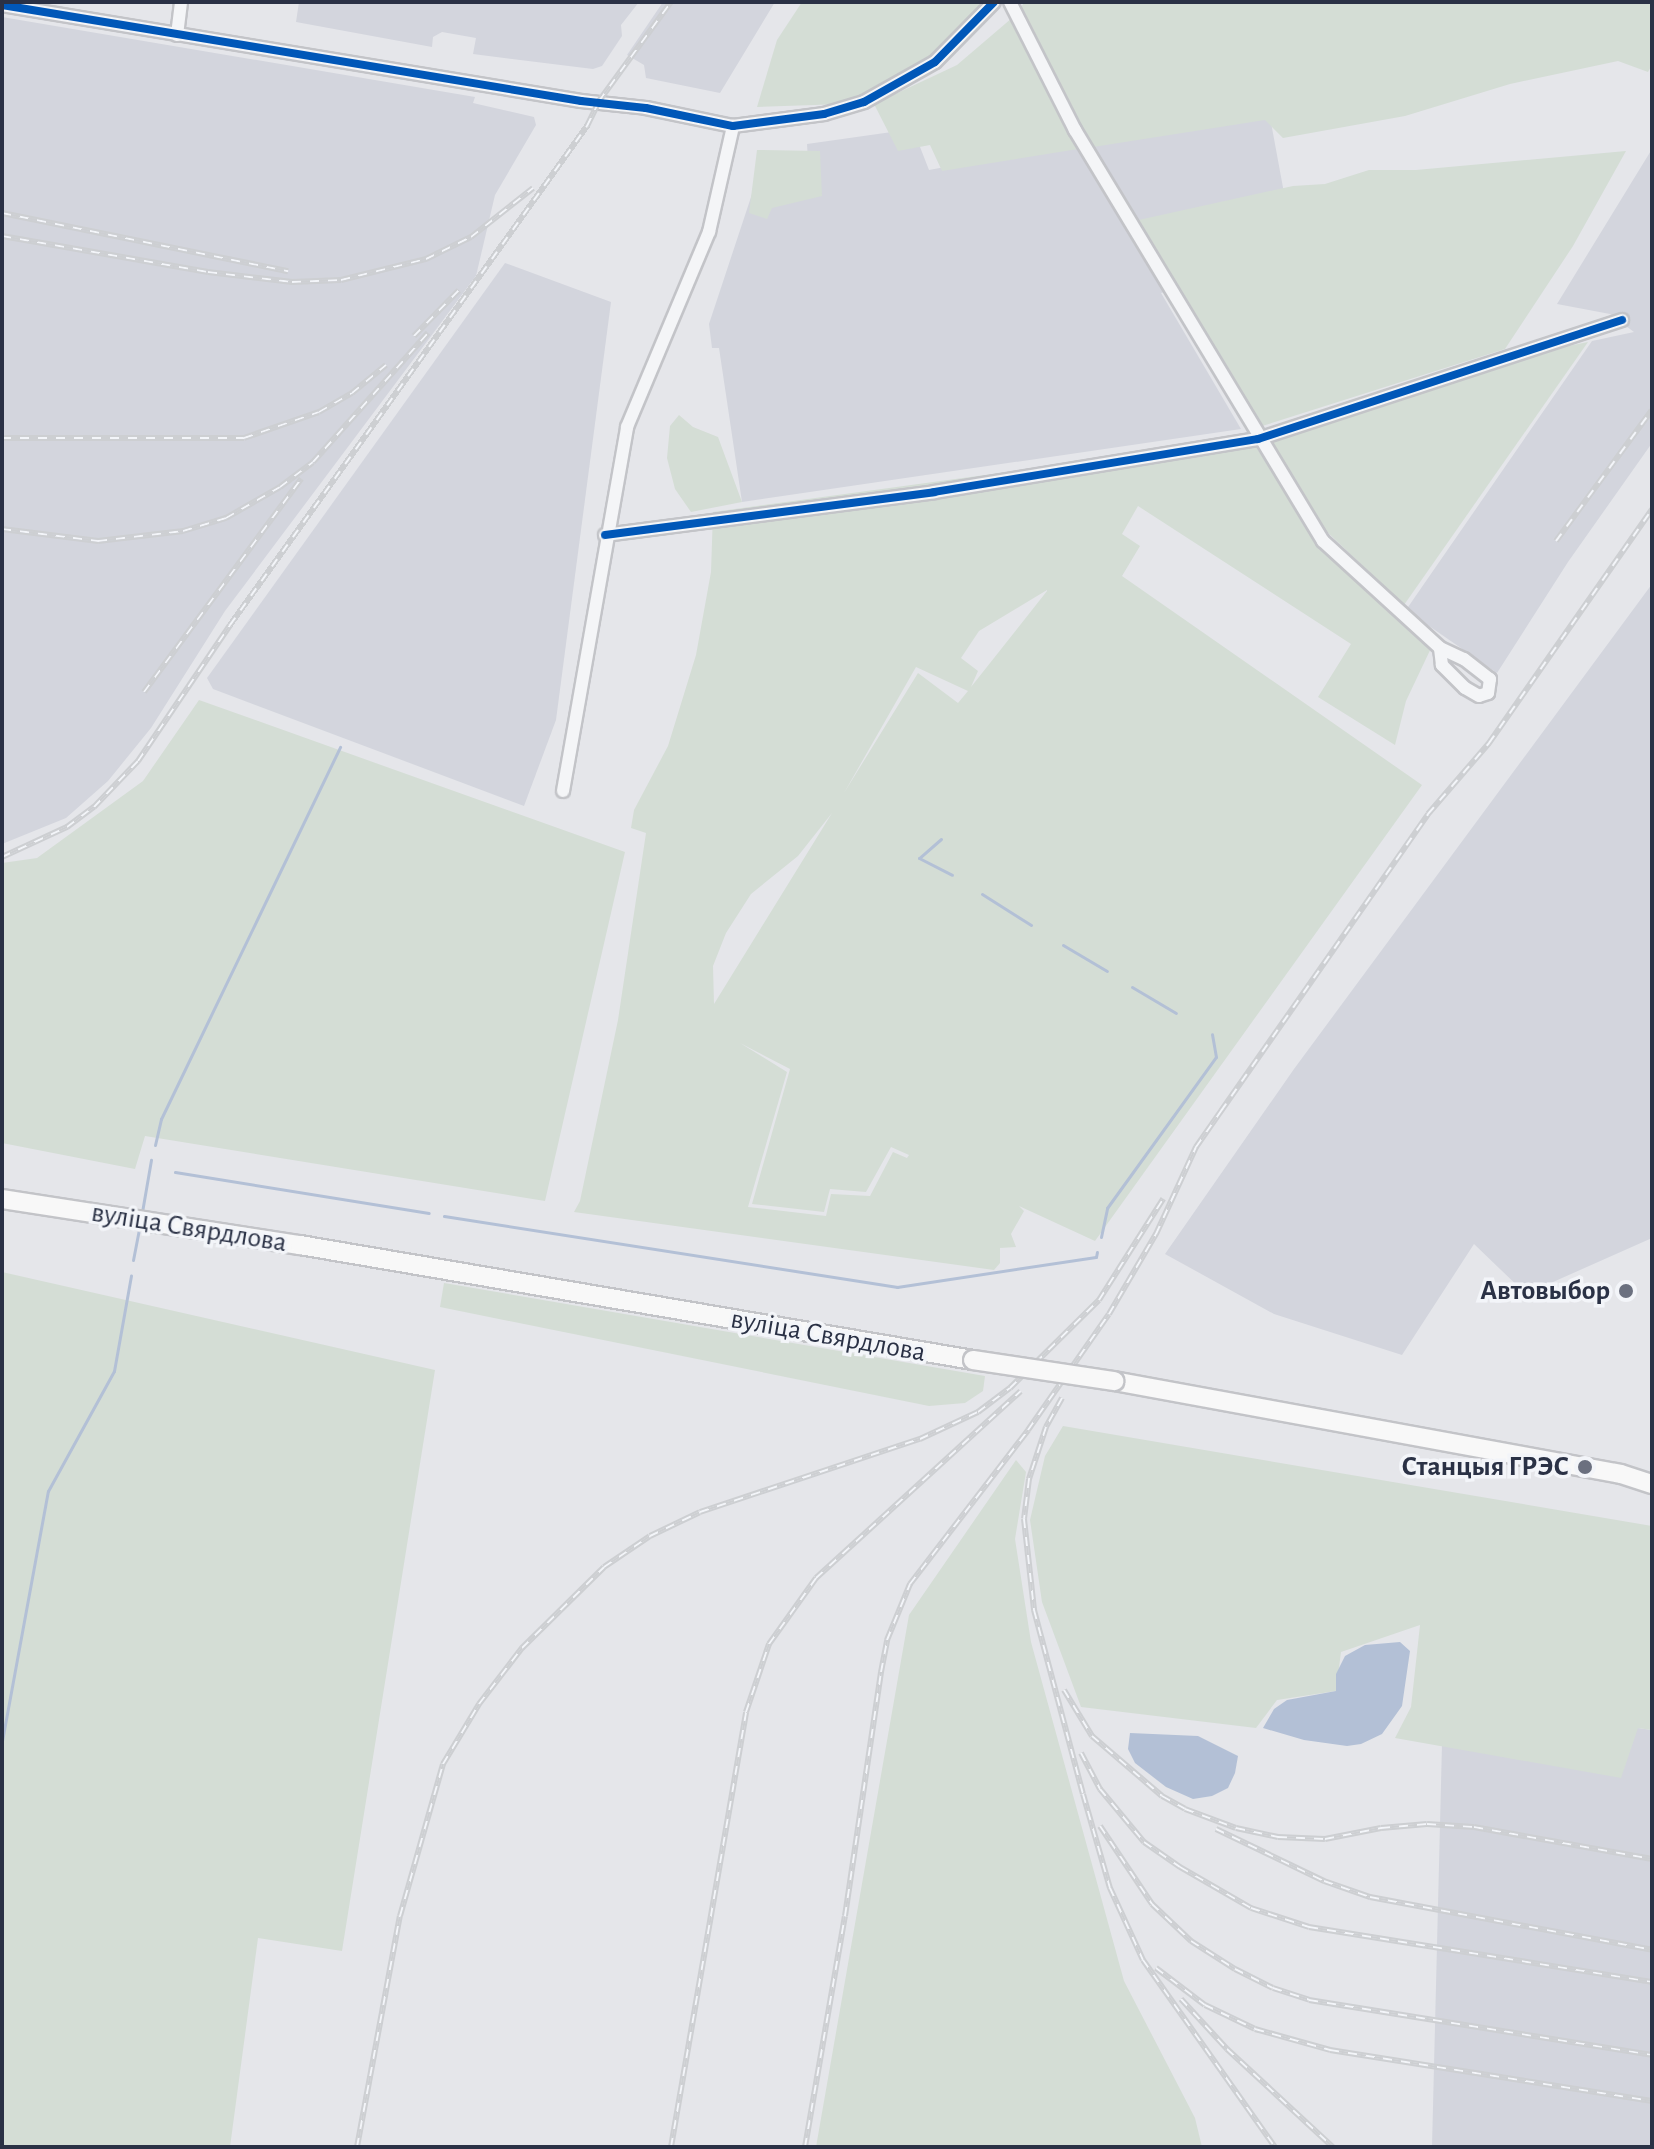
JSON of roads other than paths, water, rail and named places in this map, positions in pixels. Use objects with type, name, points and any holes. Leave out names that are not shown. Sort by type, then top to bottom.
[{"type":"main road","name":"вуліца Свярдлова","points":[[2,1199],[300,1245],[973,1360],[1114,1381],[1609,1472],[1652,1484]]},
{"type":"street","points":[[177,35],[181,2]]},
{"type":"street","points":[[2,5],[581,101],[646,108],[733,126],[824,114],[864,102],[935,62],[994,2]]},
{"type":"street","points":[[1010,2],[1075,130],[1258,439],[1323,541],[1440,648]]},
{"type":"street","points":[[563,791],[587,666],[605,535],[627,427],[709,232],[733,126]]},
{"type":"street","points":[[605,535],[934,492],[1258,439],[1622,320]]},
{"type":"water","points":[[1400,1642],[1410,1651],[1402,1706],[1382,1734],[1361,1744],[1347,1746],[1304,1740],[1263,1728],[1274,1709],[1287,1700],[1336,1691],[1336,1674],[1345,1656],[1365,1645]]},
{"type":"water","points":[[1130,1733],[1198,1736],[1238,1756],[1228,1788],[1212,1796],[1193,1799],[1166,1787],[1135,1763],[1128,1749]]},
{"type":"waterway","points":[[155,1145],[161,1119],[340,747]]},
{"type":"waterway","points":[[941,839],[919,858],[952,875]]},
{"type":"waterway","points":[[982,894],[1031,925]]},
{"type":"waterway","points":[[1063,945],[1107,971]]},
{"type":"waterway","points":[[1132,987],[1176,1013]]},
{"type":"waterway","points":[[1101,1237],[1107,1208],[1216,1057],[1212,1034]]},
{"type":"waterway","points":[[142,1212],[151,1160]]},
{"type":"waterway","points":[[175,1172],[429,1213]]},
{"type":"waterway","points":[[444,1216],[897,1287],[1096,1257],[1097,1252]]},
{"type":"waterway","points":[[133,1260],[139,1230]]},
{"type":"waterway","points":[[2,1741],[48,1491],[114,1371],[131,1276]]},
{"type":"railway","points":[[2,857],[67,827],[94,807],[138,761],[230,625],[587,126],[599,101],[671,2]]},
{"type":"railway","points":[[2,236],[208,272],[292,282],[341,280],[426,259],[471,237],[533,188]]},
{"type":"railway","points":[[2,213],[288,271]]},
{"type":"railway","points":[[414,336],[459,290]]},
{"type":"railway","points":[[2,529],[98,541],[183,531],[226,518],[280,487],[313,462],[428,333]]},
{"type":"railway","points":[[2,438],[244,438],[319,412],[352,393],[386,365]]},
{"type":"railway","points":[[1556,541],[1652,410]]},
{"type":"railway","points":[[144,692],[301,479]]},
{"type":"railway","points":[[805,2147],[845,1916],[881,1672],[887,1640],[910,1584],[1028,1430],[1109,1314],[1156,1234],[1196,1147],[1428,814],[1489,743],[1652,509]]},
{"type":"railway","points":[[357,2147],[400,1916],[443,1764],[479,1704],[522,1648],[604,1567],[650,1536],[700,1512],[920,1439],[978,1412],[1010,1388],[1099,1300],[1163,1199]]},
{"type":"railway","points":[[671,2147],[746,1712],[769,1644],[816,1578],[1021,1391]]},
{"type":"railway","points":[[1062,1398],[1046,1427],[1029,1479],[1024,1519],[1034,1610],[1083,1794],[1110,1888],[1143,1960],[1275,2147]]},
{"type":"railway","points":[[1064,1690],[1092,1736],[1162,1796],[1185,1809],[1236,1828],[1278,1837],[1325,1839],[1381,1828],[1427,1824],[1474,1827],[1652,1859]]},
{"type":"railway","points":[[1081,1753],[1100,1789],[1144,1842],[1251,1908],[1309,1927],[1652,1982]]},
{"type":"railway","points":[[1100,1826],[1152,1904],[1191,1941],[1235,1969],[1273,1988],[1309,2000],[1652,2055]]},
{"type":"railway","points":[[1216,1829],[1324,1881],[1370,1897],[1652,1950]]},
{"type":"railway","points":[[1156,1968],[1205,2005],[1255,2029],[1330,2050],[1652,2101]]},
{"type":"railway","points":[[1181,1999],[1227,2049],[1333,2147]]},
{"type":"place","name":"Автовыбор","points":[[1626,1291]]},
{"type":"place","name":"Станцыя ГРЭС","points":[[1585,1467]]}]
